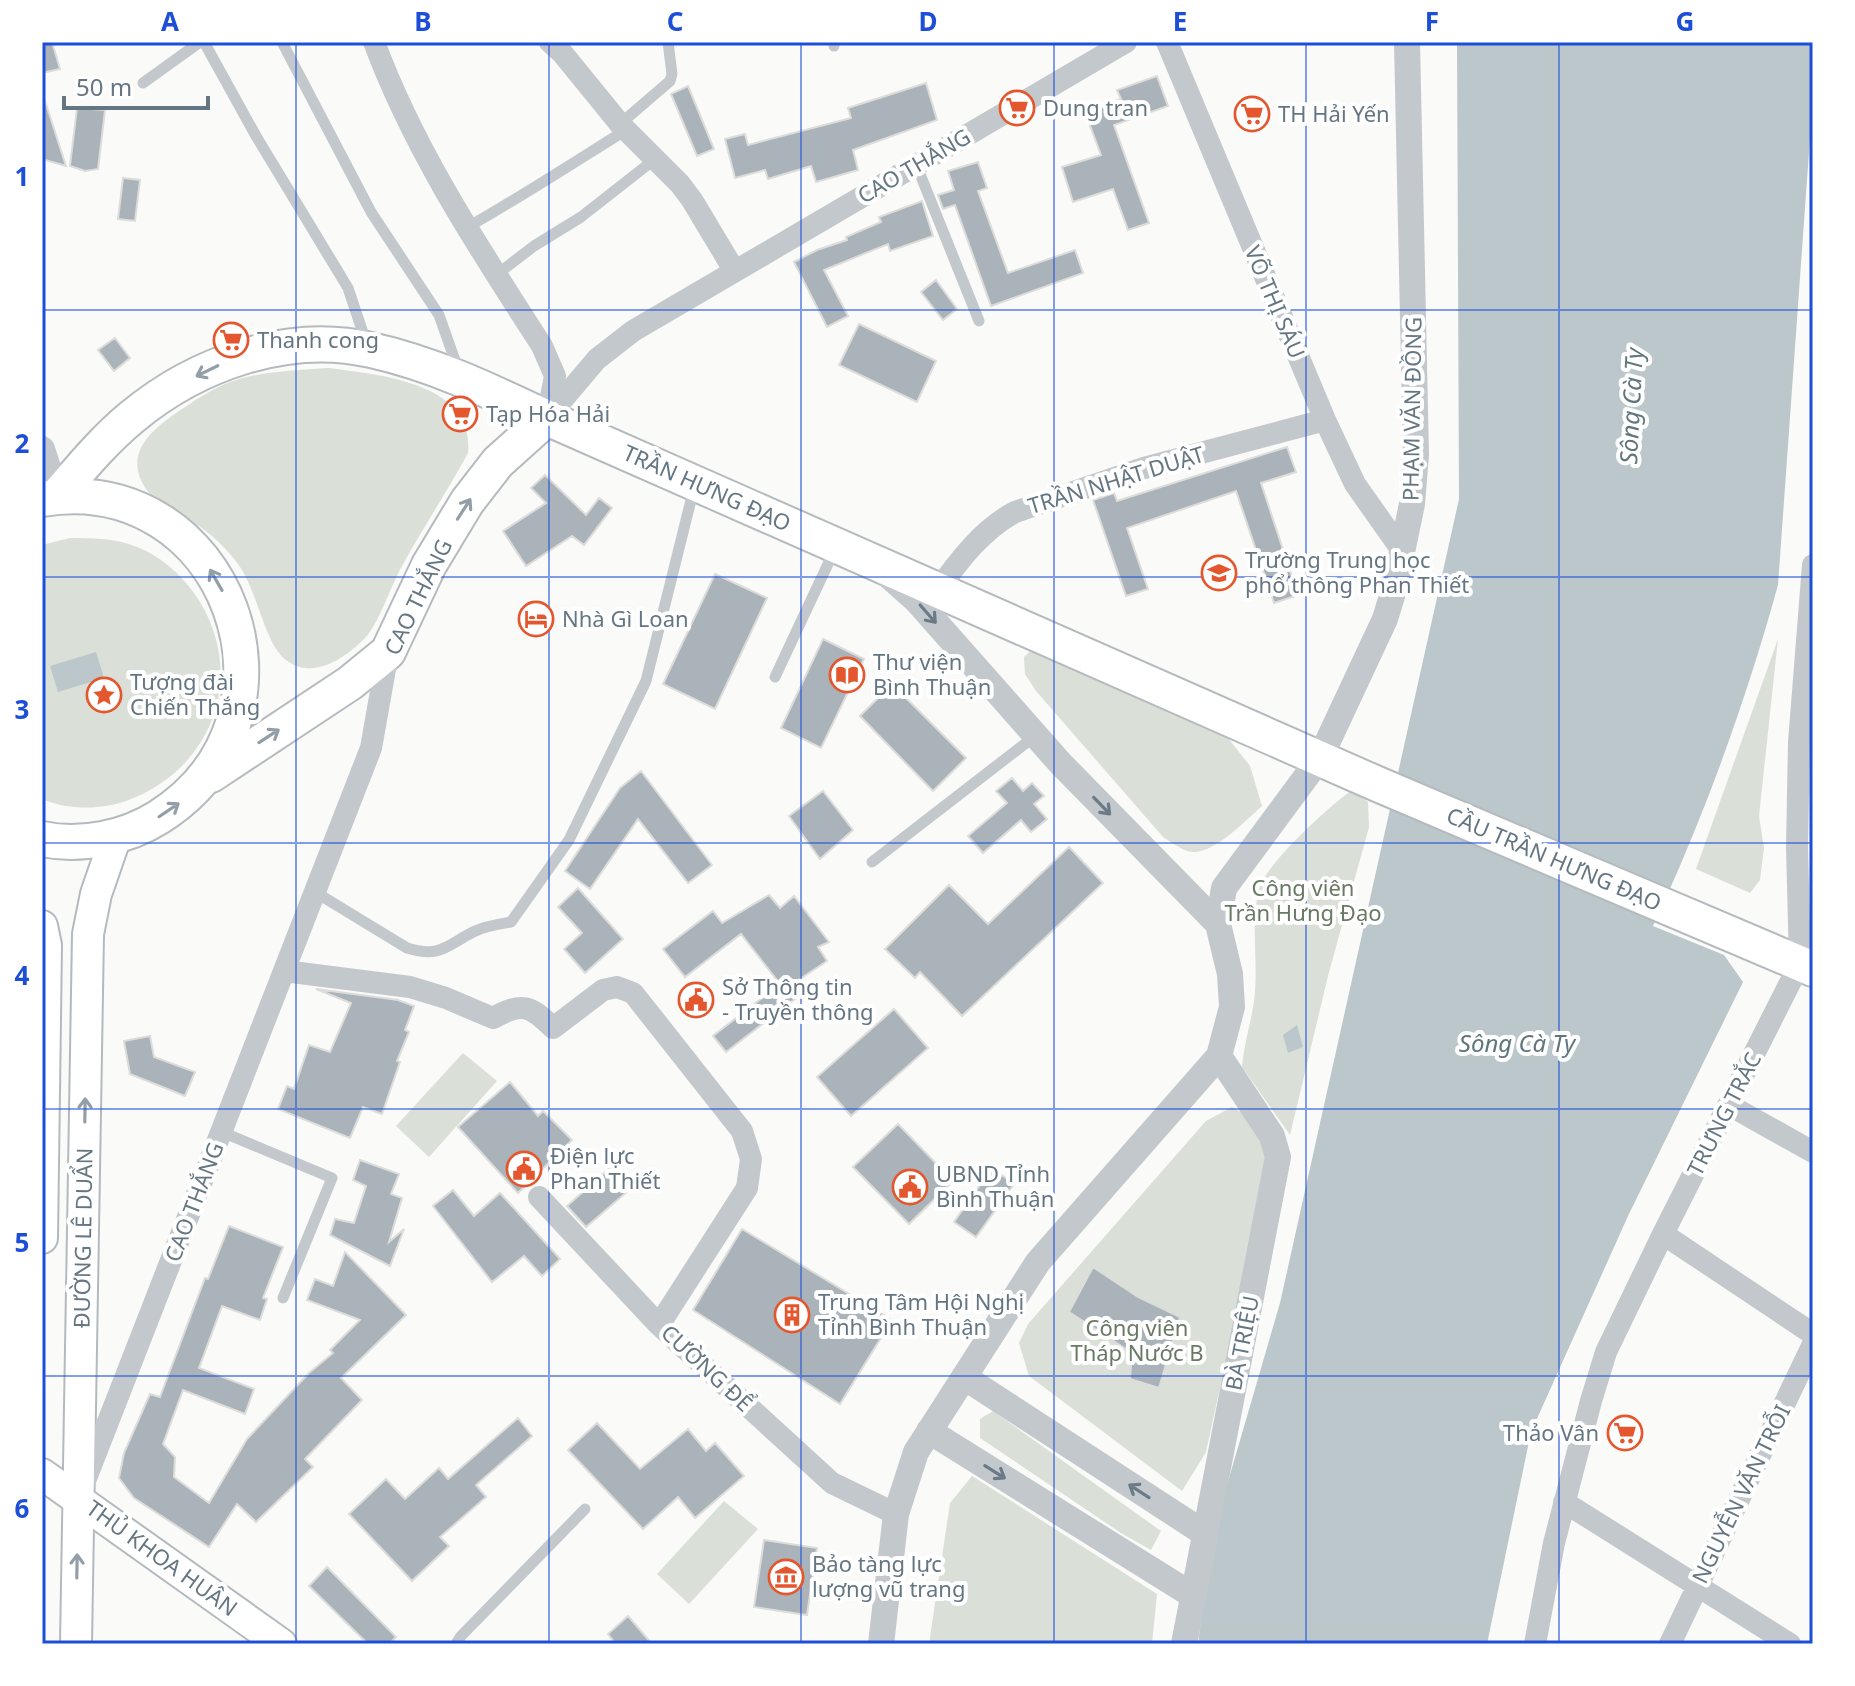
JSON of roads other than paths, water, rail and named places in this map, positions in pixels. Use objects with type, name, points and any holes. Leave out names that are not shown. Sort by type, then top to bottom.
[{"type":"main road","name":"TRẦN HƯNG ĐẠO","points":[[49,497],[135,414],[181,384],[223,364],[257,351],[281,348],[329,345],[368,349],[461,377],[547,418],[1375,783]]},
{"type":"main road","name":"CAO THẮNG","points":[[388,652],[429,565],[467,502],[498,462],[547,418]]},
{"type":"main road","points":[[49,497],[93,498],[117,503],[162,522],[191,545],[220,585],[231,606],[241,642],[243,679],[237,715],[224,749],[204,779]]},
{"type":"main road","points":[[42,839],[70,842],[116,836],[149,823],[169,811],[204,779],[350,683],[388,652]]},
{"type":"main road","name":"CẦU TRẦN HƯNG ĐẠO","points":[[1375,783],[1807,966]]},
{"type":"main road","name":"ĐƯỜNG LÊ DUẨN","points":[[76,1644],[88,934],[96,894],[116,836]]},
{"type":"main road","name":"ĐƯỜNG LÊ DUẨN","points":[[42,926],[46,945],[42,1238]]},
{"type":"main road","name":"THỦ KHOA HUÂN","points":[[42,1474],[281,1644]]},
{"type":"street","points":[[374,42],[392,90],[428,165],[542,346],[555,376],[547,418]]},
{"type":"street","points":[[550,42],[623,127],[692,200],[734,270]]},
{"type":"street","name":"CAO THẮNG","points":[[547,418],[597,359],[633,331],[1126,42]]},
{"type":"street","name":"VÕ THỊ SÁU","points":[[1167,42],[1325,420],[1355,484],[1403,552]]},
{"type":"street","name":"PHẠM VĂN ĐỒNG","points":[[1218,924],[1224,888],[1320,758],[1385,619],[1403,552],[1412,504],[1416,455],[1407,42]]},
{"type":"street","name":"TRẦN NHẬT DUẬT","points":[[938,590],[960,558],[1000,520],[1015,512],[1144,468],[1325,420]]},
{"type":"street","points":[[42,449],[49,497]]},
{"type":"street","points":[[871,560],[916,600],[1035,735],[1218,924],[1230,974],[1232,1007],[1219,1056],[1038,1262],[916,1452],[896,1514],[881,1644]]},
{"type":"street","name":"TRƯNG TRẮC","points":[[1535,1644],[1545,1579],[1606,1352],[1729,1105],[1807,966],[1797,847],[1806,743],[1813,565]]},
{"type":"street","name":"CAO THẮNG","points":[[79,1498],[371,748],[388,652]]},
{"type":"street","points":[[284,971],[410,987],[493,1018],[515,1006],[526,1008],[540,1015],[553,1028],[603,990],[617,987],[633,993],[742,1131],[751,1159],[747,1188],[659,1325]]},
{"type":"street","name":"BÀ TRIỆU","points":[[1184,1644],[1278,1157],[1272,1136],[1219,1056]]},
{"type":"street","points":[[1729,1105],[1813,1152]]},
{"type":"street","name":"CƯỜNG ĐỂ","points":[[539,1197],[659,1325],[832,1483],[896,1514]]},
{"type":"street","points":[[1663,1234],[1813,1334]]},
{"type":"street","name":"NGUYỄN VĂN TRỖI","points":[[1670,1644],[1813,1344]]},
{"type":"street","points":[[964,1377],[1204,1533]]},
{"type":"street","points":[[929,1431],[1192,1595]]},
{"type":"street","points":[[1564,1502],[1790,1644]]},
{"type":"lane","points":[[143,83],[202,42],[348,288],[368,349]]},
{"type":"lane","points":[[282,42],[371,212],[439,315],[461,377]]},
{"type":"lane","points":[[466,228],[539,187],[623,127],[670,81],[668,42]]},
{"type":"lane","points":[[496,275],[581,217],[655,159]]},
{"type":"lane","points":[[916,164],[979,321]]},
{"type":"lane","points":[[315,892],[407,948],[420,952],[433,953],[454,945],[476,930],[511,922],[569,840],[646,681],[695,483]]},
{"type":"lane","points":[[775,677],[837,545]]},
{"type":"lane","points":[[872,862],[1035,735]]},
{"type":"lane","points":[[222,1132],[332,1178],[283,1298]]},
{"type":"lane","points":[[456,1644],[585,1509]]},
{"type":"water","name":"Sông Cà Ty","points":[[1457,42],[1813,42],[1813,96],[1778,585],[1723,758],[1653,926],[1724,955],[1743,982],[1628,1216],[1531,1432],[1487,1644],[1198,1644],[1211,1540],[1280,1303],[1459,499]]},
{"type":"water","points":[[96,652],[104,678],[58,692],[50,666]]},
{"type":"water","points":[[1297,1025],[1303,1047],[1288,1053],[1283,1035]]},
{"type":"place","name":"Dung tran","points":[[1017,108]]},
{"type":"place","name":"TH Hải Yến","points":[[1252,114]]},
{"type":"place","name":"Thanh cong","points":[[231,340]]},
{"type":"place","name":"Tạp Hóa Hải","points":[[460,414]]},
{"type":"place","name":"Trường Trung học phổ thông Phan Thiết","points":[[1219,573]]},
{"type":"place","name":"Nhà Gì Loan","points":[[536,619]]},
{"type":"place","name":"Thư viện Bình Thuận","points":[[847,675]]},
{"type":"place","name":"Tượng đài Chiến Thắng","points":[[104,695]]},
{"type":"place","name":"Sở Thông tin - Truyền thông","points":[[696,1000]]},
{"type":"place","name":"Điện lực Phan Thiết","points":[[524,1169]]},
{"type":"place","name":"UBND Tỉnh Bình Thuận","points":[[910,1187]]},
{"type":"place","name":"Trung Tâm Hội Nghị Tỉnh Bình Thuận","points":[[792,1315]]},
{"type":"place","name":"Thảo Vân","points":[[1625,1433]]},
{"type":"place","name":"Bảo tàng lực lượng vũ trang","points":[[786,1577]]},
{"type":"park label","name":"Công viên Trần Hưng Đạo","points":[[1303,900]]},
{"type":"park label","name":"Công viên Tháp Nước B","points":[[1137,1340]]}]
